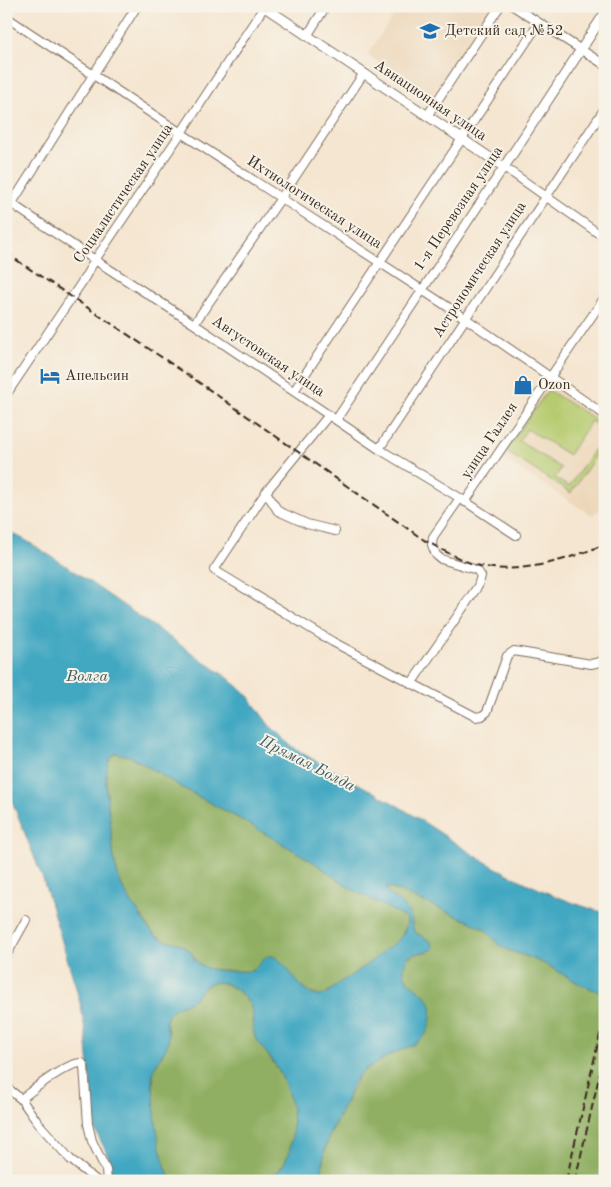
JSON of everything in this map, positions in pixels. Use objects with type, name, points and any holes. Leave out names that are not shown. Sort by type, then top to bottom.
[{"type":"main road","name":"Авиационная улица","points":[[263,6],[504,167]]},
{"type":"main road","name":"1-я Перевозная улица","points":[[504,167],[605,14]]},
{"type":"street","points":[[9,201],[137,6]]},
{"type":"street","name":"Социалистическая улица","points":[[6,395],[182,133],[263,6]]},
{"type":"street","points":[[307,36],[326,6]]},
{"type":"street","points":[[427,116],[500,6]]},
{"type":"street","points":[[514,7],[605,65]]},
{"type":"street","name":"Ихтиологическая улица","points":[[6,17],[465,318],[605,415]]},
{"type":"street","points":[[294,391],[539,23]]},
{"type":"street","points":[[194,324],[364,73]]},
{"type":"street","name":"Астрономическая улица","points":[[379,449],[605,108]]},
{"type":"street","name":"Авиационная улица","points":[[504,167],[605,238]]},
{"type":"street","name":"1-я Перевозная улица","points":[[411,684],[333,642],[214,570],[266,492],[333,418],[504,167]]},
{"type":"street","name":"Августовская улица","points":[[9,201],[379,449],[516,535]]},
{"type":"street","name":"улица Галлея","points":[[411,684],[478,586],[481,576],[477,570],[441,560],[436,555],[432,545],[432,537],[463,500],[605,297]]},
{"type":"street","points":[[266,492],[278,512],[307,524],[335,531]]},
{"type":"street","points":[[411,684],[476,717],[482,716],[487,712],[507,656],[514,651],[591,664],[600,662],[605,658]]},
{"type":"street","points":[[6,956],[26,920]]},
{"type":"street","points":[[20,1099],[52,1076],[77,1063],[82,1063],[84,1066],[88,1124],[92,1141],[106,1170],[107,1181]]},
{"type":"street","points":[[6,1087],[20,1099],[38,1123],[70,1159],[97,1181]]},
{"type":"street","points":[[6,1174],[13,1181]]},
{"type":"shaded area","name":"Детский сад №52","points":[[400,6],[492,6],[431,97],[367,55]]},
{"type":"shaded area","points":[[549,383],[605,421],[605,508],[591,515],[500,457]]},
{"type":"green space","points":[[548,390],[605,425],[605,430],[591,421],[569,455],[527,429],[519,441],[561,468],[555,478],[569,487],[605,433],[605,442],[571,493],[505,451]]},
{"type":"green space","points":[[116,753],[129,756],[142,763],[312,861],[350,888],[406,918],[406,926],[401,938],[358,971],[320,996],[311,993],[299,985],[288,970],[275,958],[265,957],[258,967],[252,971],[228,971],[203,967],[187,948],[156,936],[152,932],[121,885],[114,859],[106,786],[107,763]]},
{"type":"green space","points":[[387,888],[469,921],[486,930],[508,950],[545,964],[582,985],[605,994],[605,1181],[321,1181],[323,1158],[329,1137],[359,1075],[369,1067],[419,1041],[427,1032],[430,1019],[431,1006],[422,993],[408,982],[403,972],[407,958],[429,951],[432,942],[415,932],[402,905],[387,892]]},
{"type":"green space","points":[[219,982],[236,989],[250,1004],[253,1014],[252,1022],[255,1038],[284,1080],[292,1106],[292,1140],[288,1156],[283,1165],[276,1173],[259,1181],[171,1181],[159,1146],[154,1110],[153,1071],[163,1053],[168,1032],[166,1021],[172,1009],[195,998],[211,983]]},
{"type":"water","name":"Волга","points":[[6,530],[68,567],[228,678],[248,696],[269,725],[298,751],[398,806],[497,868],[557,897],[605,913],[605,994],[582,985],[545,964],[500,946],[486,930],[469,921],[387,888],[387,892],[408,911],[414,931],[429,940],[433,945],[433,949],[408,957],[404,967],[404,973],[408,981],[425,995],[430,1002],[430,1025],[419,1041],[369,1067],[355,1080],[327,1141],[321,1181],[259,1181],[274,1174],[282,1167],[286,1160],[293,1122],[290,1101],[278,1070],[256,1039],[249,1003],[233,987],[222,982],[216,982],[208,984],[191,1001],[174,1008],[169,1013],[166,1023],[169,1040],[153,1072],[152,1079],[158,1139],[171,1181],[110,1181],[108,1155],[95,1130],[86,1035],[75,984],[43,879],[12,801],[6,791]],"holes":[[[116,753],[129,756],[312,861],[350,888],[406,918],[406,926],[402,936],[328,993],[320,996],[306,991],[283,964],[272,956],[269,956],[249,971],[217,970],[200,965],[194,959],[191,952],[179,943],[157,937],[151,932],[126,894],[118,876],[114,858],[107,799],[106,781],[108,764],[111,757]]]},
{"type":"railway","points":[[6,253],[194,379],[424,540],[456,557],[476,565],[508,569],[558,561],[605,544]]},
{"type":"railway","points":[[566,1181],[605,1013]]},
{"type":"railway","points":[[575,1181],[605,1051]]},
{"type":"place","name":"Детский сад №52","points":[[430,31]]},
{"type":"place","name":"Апельсин","points":[[50,376]]},
{"type":"place","name":"Ozon","points":[[523,385]]},
{"type":"water label","name":"Прямая Болда","points":[[307,764]]}]
